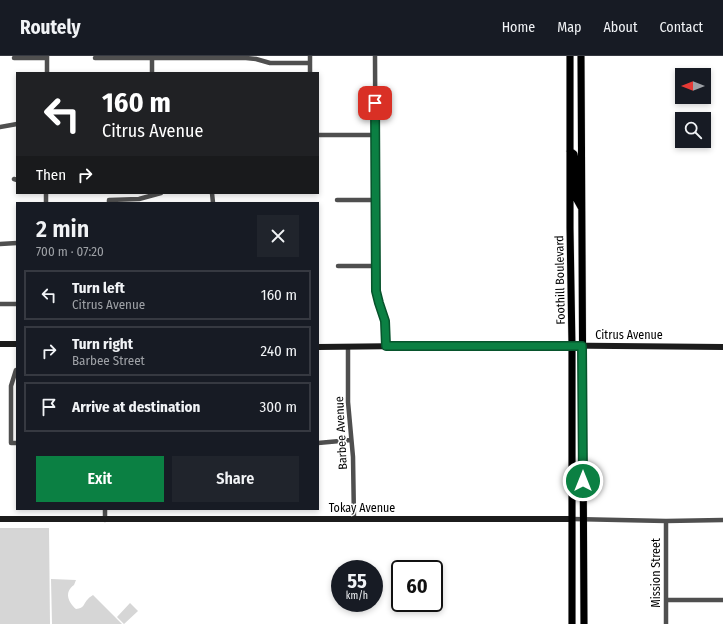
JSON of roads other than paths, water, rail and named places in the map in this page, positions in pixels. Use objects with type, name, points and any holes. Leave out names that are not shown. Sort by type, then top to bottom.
[{"type":"main road","name":"Foothill Boulevard","points":[[570,56],[572,624]]},
{"type":"main road","name":"Foothill Boulevard","points":[[581,56],[584,624]]},
{"type":"main road","points":[[570,151],[574,154],[575,158],[576,198],[581,207]]},
{"type":"street","points":[[310,56],[310,72]]},
{"type":"street","points":[[375,56],[376,291],[385,321],[386,346]]},
{"type":"street","points":[[14,58],[47,57],[47,72]]},
{"type":"street","points":[[95,58],[204,57],[246,58],[270,63],[310,63]]},
{"type":"street","points":[[152,58],[152,72]]},
{"type":"street","points":[[0,127],[16,124]]},
{"type":"street","points":[[319,135],[375,135]]},
{"type":"street","points":[[109,202],[139,199],[158,194]]},
{"type":"street","points":[[337,200],[376,200]]},
{"type":"street","points":[[0,244],[16,244]]},
{"type":"street","points":[[338,266],[376,266]]},
{"type":"street","points":[[0,304],[16,304]]},
{"type":"street","points":[[0,344],[16,344]]},
{"type":"street","name":"Barbee Avenue","points":[[348,346],[348,402],[353,458],[354,519]]},
{"type":"street","name":"Citrus Avenue","points":[[319,347],[723,347]]},
{"type":"street","points":[[16,370],[11,386],[11,443],[16,443]]},
{"type":"street","points":[[319,443],[351,440]]},
{"type":"street","points":[[105,510],[105,520]]},
{"type":"street","name":"Tokay Avenue","points":[[0,519],[723,520]]},
{"type":"street","name":"Mission Street","points":[[666,521],[666,624]]},
{"type":"street","points":[[666,600],[723,600]]}]
